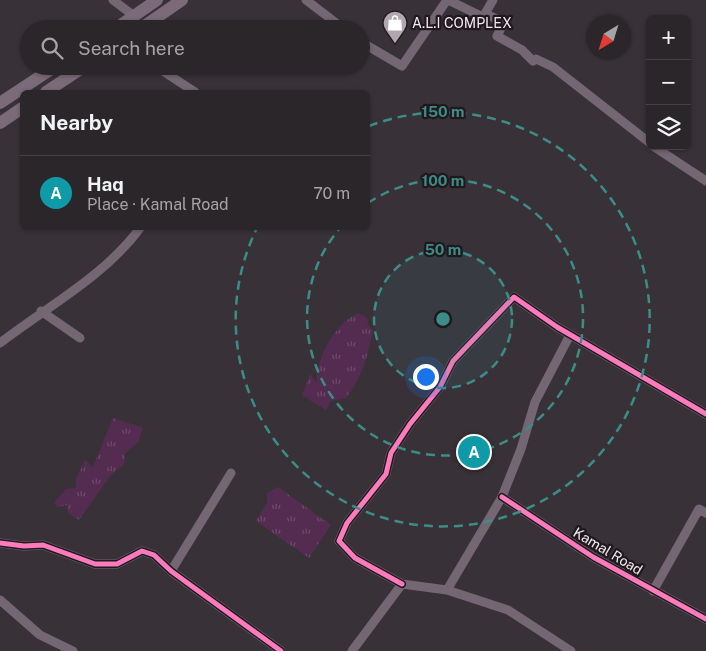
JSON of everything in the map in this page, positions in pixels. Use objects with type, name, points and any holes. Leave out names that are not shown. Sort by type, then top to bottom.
[{"type":"highway","points":[[153,20],[182,0]]},
{"type":"highway","points":[[128,20],[154,1]]},
{"type":"highway","points":[[0,103],[42,75]]},
{"type":"highway","points":[[49,90],[72,75]]},
{"type":"highway","points":[[0,123],[20,109]]},
{"type":"street","points":[[113,0],[134,16]]},
{"type":"street","points":[[306,0],[332,20]]},
{"type":"street","points":[[370,47],[402,66],[448,0],[483,17],[493,0]]},
{"type":"street","points":[[485,14],[504,22],[497,36],[522,50],[532,61],[536,59],[552,67],[646,141]]},
{"type":"street","points":[[169,75],[192,90]]},
{"type":"street","points":[[660,150],[706,181]]},
{"type":"street","points":[[0,343],[41,311],[95,276],[138,230]]},
{"type":"street","points":[[571,651],[508,610],[447,590],[402,584],[356,558],[339,541],[347,523],[386,474],[391,452],[410,424],[440,387],[453,361],[514,297],[570,335],[706,414]]},
{"type":"street","points":[[41,311],[80,338]]},
{"type":"street","points":[[447,590],[502,497],[521,449],[535,402],[570,335]]},
{"type":"street","points":[[171,571],[231,474]]},
{"type":"street","name":"Kamal Road","points":[[502,497],[593,557],[706,619]]},
{"type":"street","points":[[653,591],[699,509],[706,513]]},
{"type":"street","points":[[0,543],[24,546],[43,545],[95,564],[117,564],[142,551],[154,555],[171,571],[282,651]]},
{"type":"street","points":[[352,651],[402,584]]},
{"type":"street","points":[[0,600],[40,635],[73,651]]},
{"type":"green space","points":[[358,313],[367,318],[368,325],[373,330],[366,357],[360,374],[346,398],[331,401],[326,410],[302,395],[310,374],[317,383],[320,363],[328,342],[342,325]]},
{"type":"green space","points":[[113,418],[143,428],[138,442],[125,453],[124,464],[110,476],[79,520],[68,513],[67,505],[58,507],[54,503],[66,489],[76,488],[76,479],[85,460],[93,467]]},
{"type":"green space","points":[[278,487],[331,525],[309,558],[256,521],[267,503],[267,493]]},
{"type":"cycle path","points":[[402,584],[355,558],[339,541],[347,523],[386,474],[391,453],[410,424],[440,387],[453,361],[514,297],[557,327],[706,414]]},
{"type":"cycle path","points":[[502,497],[593,557],[706,619]]},
{"type":"cycle path","points":[[0,543],[24,546],[43,545],[95,564],[117,564],[142,551],[154,555],[171,571],[281,651]]},
{"type":"place","name":"A.L.I COMPLEX","points":[[395,44]]},
{"type":"place","name":"Haq","points":[[474,452]]}]
